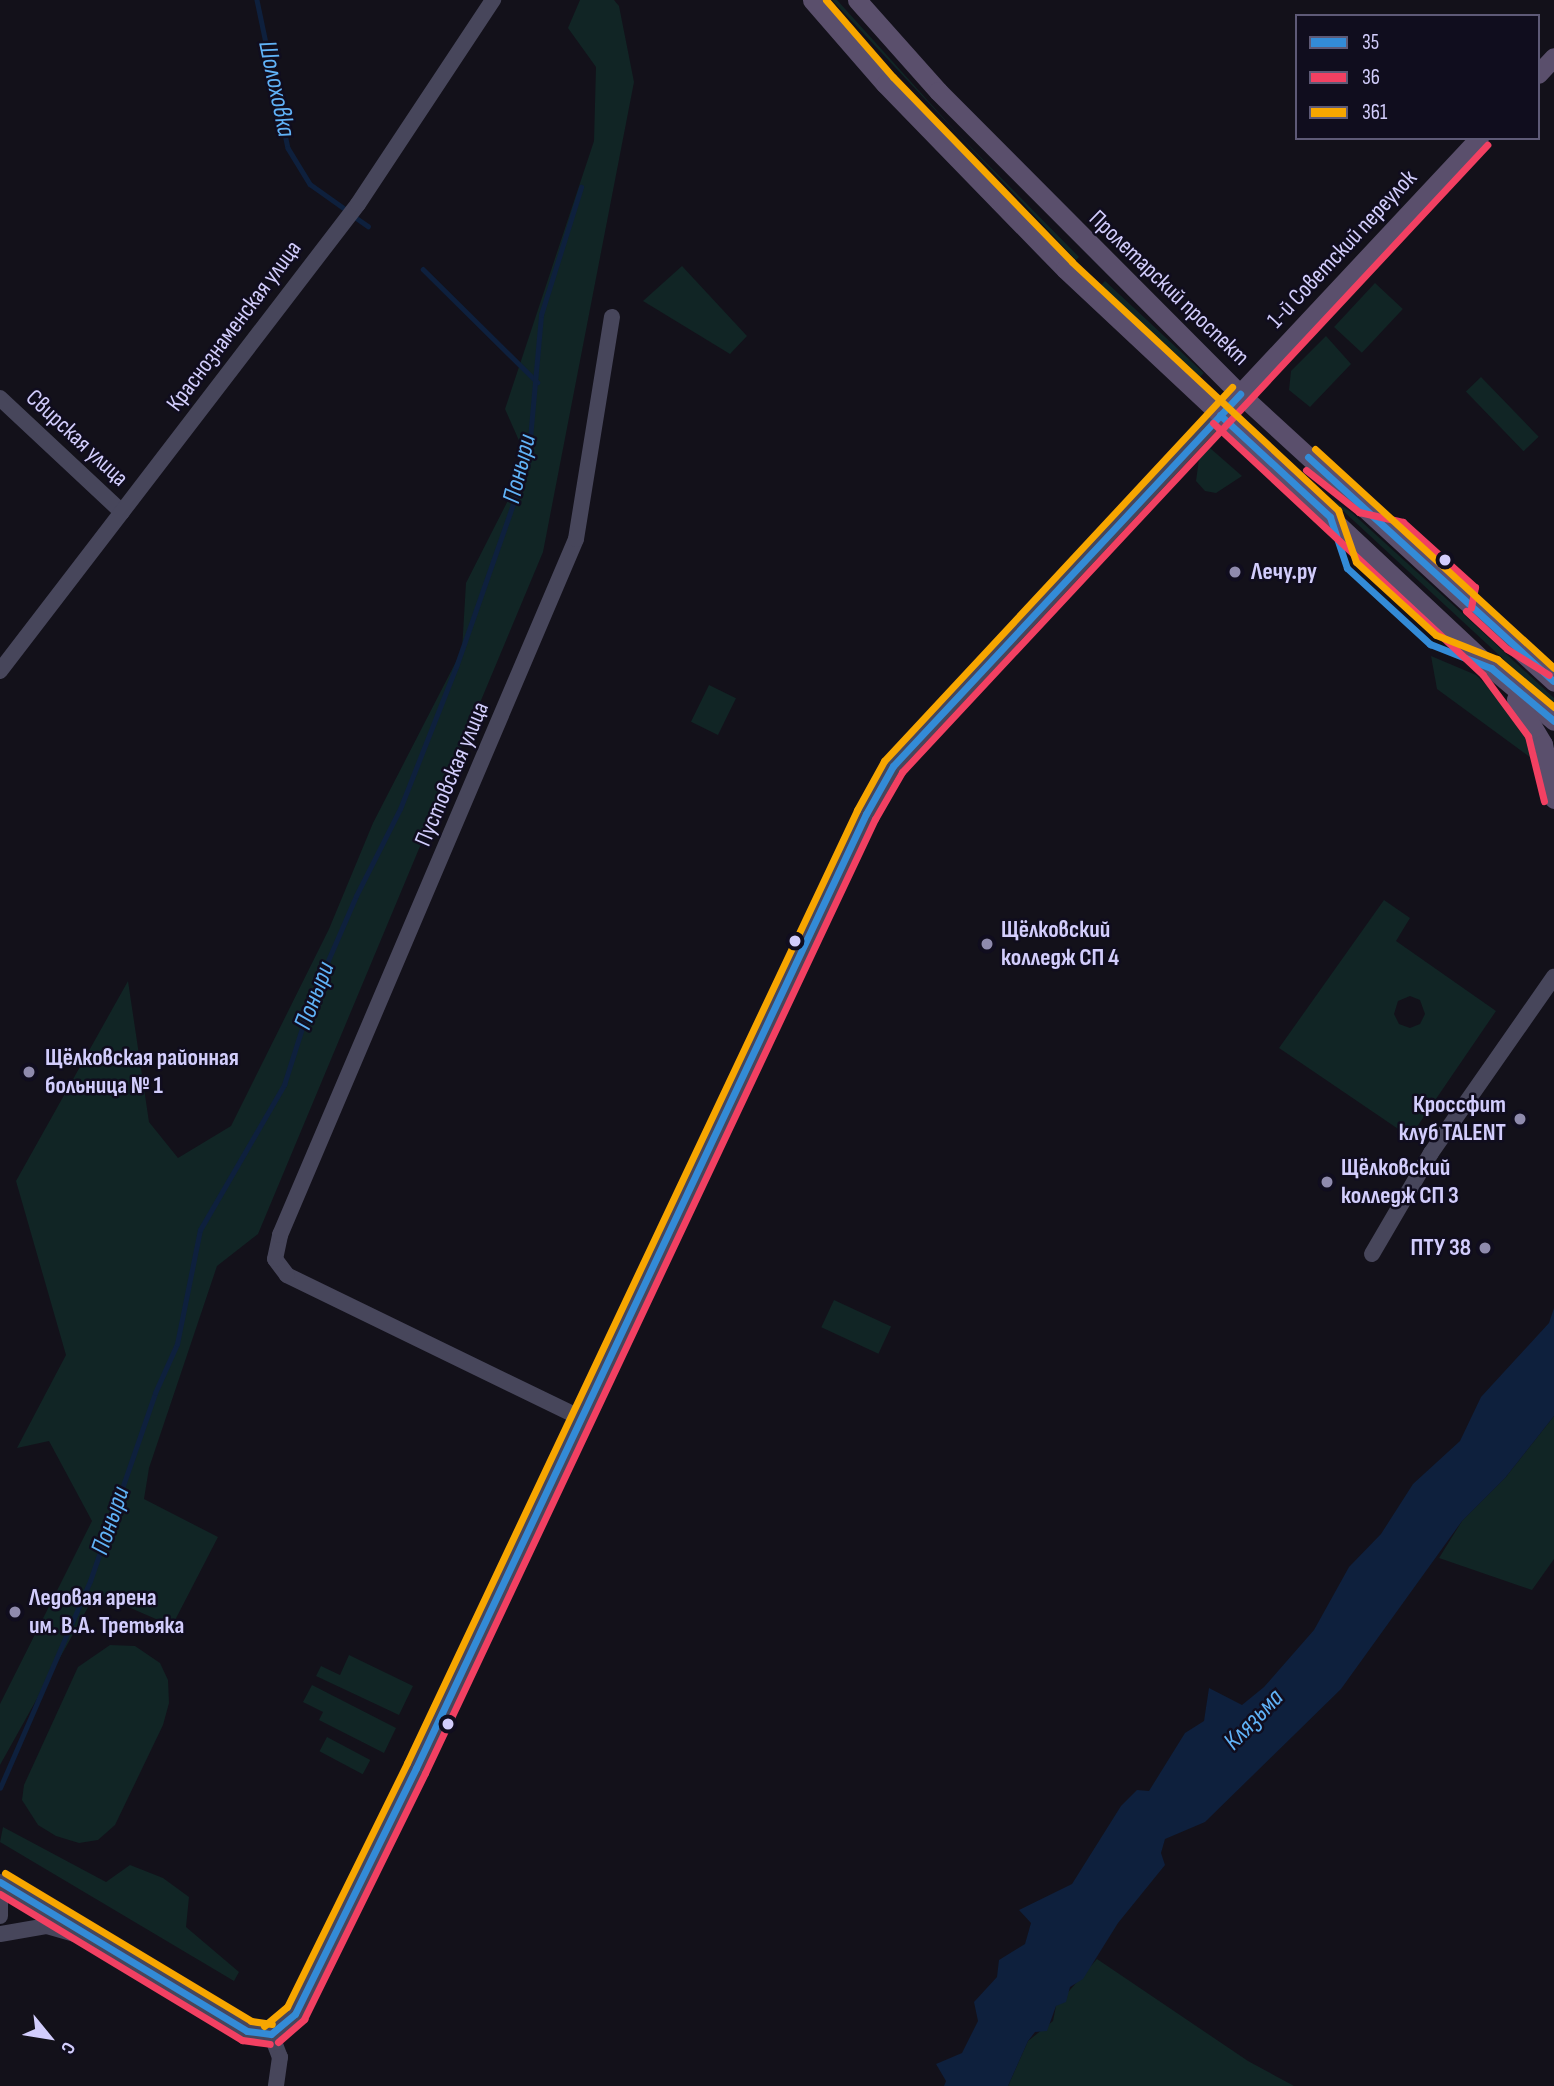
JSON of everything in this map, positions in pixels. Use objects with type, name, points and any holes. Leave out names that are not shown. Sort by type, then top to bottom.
[{"type":"main road","points":[[812,0],[885,84],[1065,270],[1491,668],[1554,721]]},
{"type":"main road","name":"Пролетарский проспект","points":[[857,0],[938,91],[1240,394],[1513,641],[1554,682]]},
{"type":"main road","points":[[1540,72],[1554,57]]},
{"type":"main road","name":"1-й Советский переулок","points":[[1220,415],[1477,140]]},
{"type":"main road","points":[[1065,270],[1076,272],[1086,267],[1089,245]]},
{"type":"main road","points":[[1513,641],[1554,666]]},
{"type":"main road","points":[[1491,668],[1538,731],[1554,799]]},
{"type":"street","name":"Краснознаменская улица","points":[[0,671],[358,204],[493,0]]},
{"type":"street","name":"Пустовская улица","points":[[581,1418],[287,1275],[275,1259],[280,1235],[576,539],[612,317]]},
{"type":"street","name":"Свирская улица","points":[[0,398],[122,512]]},
{"type":"street","points":[[0,1882],[247,2031],[271,2034],[295,2014],[581,1418],[866,814],[893,766],[1220,415]]},
{"type":"street","points":[[1372,1254],[1431,1153],[1554,977]]},
{"type":"street","points":[[0,1897],[0,1916]]},
{"type":"street","points":[[0,1934],[47,1926],[94,1939]]},
{"type":"street","points":[[271,2034],[280,2057],[276,2086]]},
{"type":"green space","points":[[580,0],[614,0],[619,6],[634,82],[543,552],[258,1234],[217,1266],[149,1468],[144,1499],[218,1537],[172,1626],[96,1593],[0,1765],[0,1704],[92,1521],[49,1441],[17,1448],[66,1355],[16,1181],[128,981],[149,1122],[178,1158],[231,1126],[329,929],[373,823],[462,650],[466,583],[528,461],[505,409],[594,141],[596,67],[568,28]]},
{"type":"green space","points":[[832,0],[837,0],[958,134],[1079,257],[1076,260]]},
{"type":"green space","points":[[682,266],[747,336],[730,354],[643,301]]},
{"type":"green space","points":[[1105,281],[1204,373],[1200,377],[1101,285]]},
{"type":"green space","points":[[1375,283],[1403,309],[1362,353],[1334,327]]},
{"type":"green space","points":[[1326,336],[1351,364],[1310,407],[1289,390],[1291,371]]},
{"type":"green space","points":[[1481,377],[1539,437],[1524,451],[1466,392]]},
{"type":"green space","points":[[1210,448],[1242,476],[1216,493],[1205,491],[1196,481],[1199,459]]},
{"type":"green space","points":[[1328,497],[1351,512],[1554,698],[1554,706]]},
{"type":"green space","points":[[1431,656],[1476,675],[1522,720],[1542,766],[1437,689]]},
{"type":"green space","points":[[709,685],[736,698],[718,735],[691,722]]},
{"type":"green space","points":[[1384,900],[1410,918],[1396,941],[1496,1011],[1410,1137],[1279,1048]],"holes":[[[1410,996],[1420,1000],[1425,1014],[1420,1024],[1410,1028],[1399,1024],[1394,1014],[1398,1001]]]},
{"type":"green space","points":[[834,1300],[891,1327],[878,1354],[821,1327]]},
{"type":"green space","points":[[1554,1416],[1554,1559],[1532,1590],[1439,1558],[1462,1521],[1505,1478]]},
{"type":"green space","points":[[110,1645],[135,1646],[160,1663],[168,1680],[169,1703],[163,1725],[115,1825],[98,1840],[79,1843],[56,1836],[38,1825],[22,1800],[24,1785],[78,1667]]},
{"type":"green space","points":[[349,1655],[413,1686],[399,1715],[316,1676],[321,1666],[340,1675]]},
{"type":"green space","points":[[312,1685],[396,1728],[384,1753],[319,1720],[323,1712],[303,1702]]},
{"type":"green space","points":[[327,1737],[370,1760],[363,1774],[319,1751]]},
{"type":"green space","points":[[3,1827],[106,1882],[130,1865],[163,1878],[189,1897],[186,1927],[239,1972],[234,1981],[0,1842]]},
{"type":"green space","points":[[1097,1959],[1248,2061],[1294,2086],[1008,2086],[1028,2041],[1053,2021],[1056,2006]]},
{"type":"water","name":"Клязьма","points":[[1554,1308],[1554,1416],[1505,1478],[1462,1521],[1341,1689],[1205,1822],[1165,1839],[1161,1853],[1165,1865],[1118,1923],[1083,1979],[1070,1987],[1066,2002],[1056,2006],[1047,2031],[1035,2032],[1028,2041],[1008,2086],[944,2086],[946,2081],[936,2064],[962,2053],[978,2021],[974,2002],[997,1977],[999,1960],[1025,1944],[1031,1923],[1019,1910],[1072,1884],[1121,1806],[1137,1790],[1149,1791],[1185,1733],[1204,1721],[1209,1688],[1242,1705],[1264,1687],[1314,1630],[1349,1567],[1381,1534],[1413,1484],[1460,1441],[1481,1397],[1549,1323]]},
{"type":"waterway","name":"Шолоховка","points":[[257,0],[288,148],[310,184],[348,211]]},
{"type":"waterway","name":"Поныри","points":[[0,1788],[90,1581],[155,1393],[177,1344],[200,1230],[284,1085],[311,1000],[356,896],[400,809],[456,667],[528,461],[541,315],[581,187]]},
{"type":"waterway","name":"Шолоховка","points":[[355,217],[368,226]]},
{"type":"waterway","name":"Шолоховка","points":[[423,269],[537,382]]},
{"type":"transit line","name":"361","points":[[826,0],[893,77],[1072,262],[1338,510],[1356,562],[1436,635],[1497,659],[1554,707]]},
{"type":"transit line","name":"36","points":[[278,2042],[304,2019],[425,1773],[875,819],[902,772],[1487,145]]},
{"type":"transit line","name":"361","points":[[264,2026],[287,2007],[407,1763],[857,810],[884,761],[1232,387]]},
{"type":"transit line","name":"35","points":[[271,2034],[295,2014],[416,1768],[866,814],[893,766],[1240,394]]},
{"type":"transit line","name":"35","points":[[1220,415],[1330,517],[1347,568],[1430,644],[1491,668],[1554,721]]},
{"type":"transit line","name":"36","points":[[1213,423],[1483,675],[1528,736],[1544,801]]},
{"type":"transit line","name":"361","points":[[1315,449],[1554,668]]},
{"type":"transit line","name":"35","points":[[1308,457],[1553,681]]},
{"type":"transit line","name":"36","points":[[1306,470],[1359,512],[1403,522],[1475,587],[1471,608]]},
{"type":"transit line","name":"36","points":[[1466,611],[1507,649],[1549,675]]},
{"type":"transit line","name":"361","points":[[5,1873],[251,2021],[272,2024]]},
{"type":"transit line","name":"35","points":[[0,1882],[247,2031],[271,2034]]},
{"type":"transit line","name":"36","points":[[0,1894],[242,2040],[270,2044]]},
{"type":"place","name":"Лечу.ру","points":[[1235,572]]},
{"type":"place","name":"Щёлковский колледж СП 4","points":[[987,944]]},
{"type":"place","name":"Щёлковская районная больница № 1","points":[[29,1072]]},
{"type":"place","name":"Кроссфит клуб TALENT","points":[[1520,1119]]},
{"type":"place","name":"Щёлковский колледж СП 3","points":[[1327,1182]]},
{"type":"place","name":"ПТУ 38","points":[[1485,1248]]},
{"type":"place","name":"Ледовая арена им. В.А. Третьяка","points":[[15,1612]]}]
